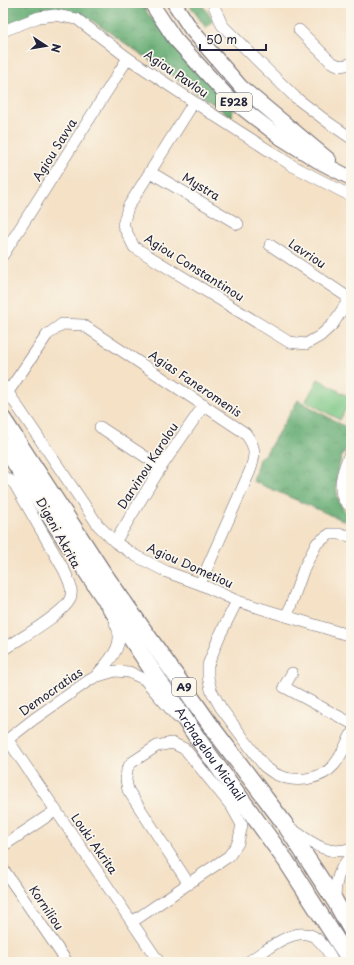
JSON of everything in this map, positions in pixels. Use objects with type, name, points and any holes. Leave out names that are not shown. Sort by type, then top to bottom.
[{"type":"highway","name":"Archagelou Michail","points":[[3,419],[106,595],[200,742],[286,861],[351,962]]},
{"type":"highway","name":"Archagelou Michail","points":[[3,445],[78,547],[92,580],[106,595],[214,730],[284,823],[335,901],[351,930]]},
{"type":"highway","points":[[333,934],[345,962]]},
{"type":"main road","name":"E928","points":[[150,3],[175,39],[228,97],[281,138],[318,161],[346,175]]},
{"type":"main road","name":"E928","points":[[174,3],[191,29],[241,87],[346,175]]},
{"type":"street","points":[[214,3],[222,25],[258,61],[295,97],[351,138]]},
{"type":"street","name":"Agiou Pavlou","points":[[3,31],[39,17],[55,15],[77,19],[128,58],[293,166],[351,196]]},
{"type":"street","points":[[299,30],[331,62],[340,66],[351,64]]},
{"type":"street","name":"Agiou Savva","points":[[3,256],[128,58]]},
{"type":"street","name":"Agiou Constantinou","points":[[194,102],[128,207],[123,225],[134,247],[289,342],[306,344],[320,336],[333,324],[350,297]]},
{"type":"street","name":"Mystra","points":[[150,172],[238,224]]},
{"type":"street","name":"Lavriou","points":[[270,245],[350,297]]},
{"type":"street","name":"Agias Faneromenis","points":[[5,388],[47,335],[62,324],[83,325],[245,433],[252,442],[255,457],[200,584]]},
{"type":"street","name":"Agiou Dometiou","points":[[5,388],[98,525],[115,542],[136,556],[167,572],[200,584],[237,601],[351,636]]},
{"type":"street","name":"Darvinou Karolou","points":[[115,542],[161,467],[204,405]]},
{"type":"street","points":[[100,427],[161,467]]},
{"type":"street","points":[[351,452],[346,463],[342,480],[344,500],[351,507]]},
{"type":"street","name":"Digeni Akrita","points":[[3,476],[14,483],[64,570],[71,585],[70,600],[60,612],[3,650]]},
{"type":"street","points":[[287,616],[304,568],[317,543],[330,534],[351,536]]},
{"type":"street","name":"Democratias","points":[[5,742],[34,719],[95,677],[114,655],[120,638],[119,628],[106,595]]},
{"type":"street","points":[[237,601],[219,637],[208,665],[210,690],[221,708],[264,766],[280,777],[299,780],[314,777],[326,772],[335,765],[351,735]]},
{"type":"street","name":"Democratias","points":[[95,677],[115,671],[129,672],[144,679],[165,705],[200,742]]},
{"type":"street","points":[[292,673],[284,687],[351,723]]},
{"type":"street","name":"Louki Akrita","points":[[5,742],[55,810],[159,962]]},
{"type":"street","points":[[132,922],[189,884],[229,856],[238,843],[242,825],[232,808],[185,749],[172,743],[157,746],[131,763],[127,769],[126,780],[128,790],[189,884]]},
{"type":"street","points":[[3,846],[55,810]]},
{"type":"street","points":[[284,823],[321,848],[334,851],[351,848]]},
{"type":"street","points":[[335,901],[338,874],[343,864],[351,856]]},
{"type":"street","name":"Korniliou","points":[[3,869],[67,962]]},
{"type":"street","points":[[248,962],[279,942],[295,934],[301,933],[317,938],[325,947],[334,962]]},
{"type":"green space","points":[[3,3],[142,3],[148,14],[185,58],[233,107],[232,117],[90,19],[49,11],[3,26]]},
{"type":"green space","points":[[188,3],[201,3],[213,20],[206,28]]},
{"type":"green space","points":[[318,379],[351,398],[340,420],[306,401]]},
{"type":"green space","points":[[298,400],[351,430],[350,439],[339,467],[336,484],[337,495],[345,512],[351,516],[351,524],[253,481],[259,458],[266,453]]}]
